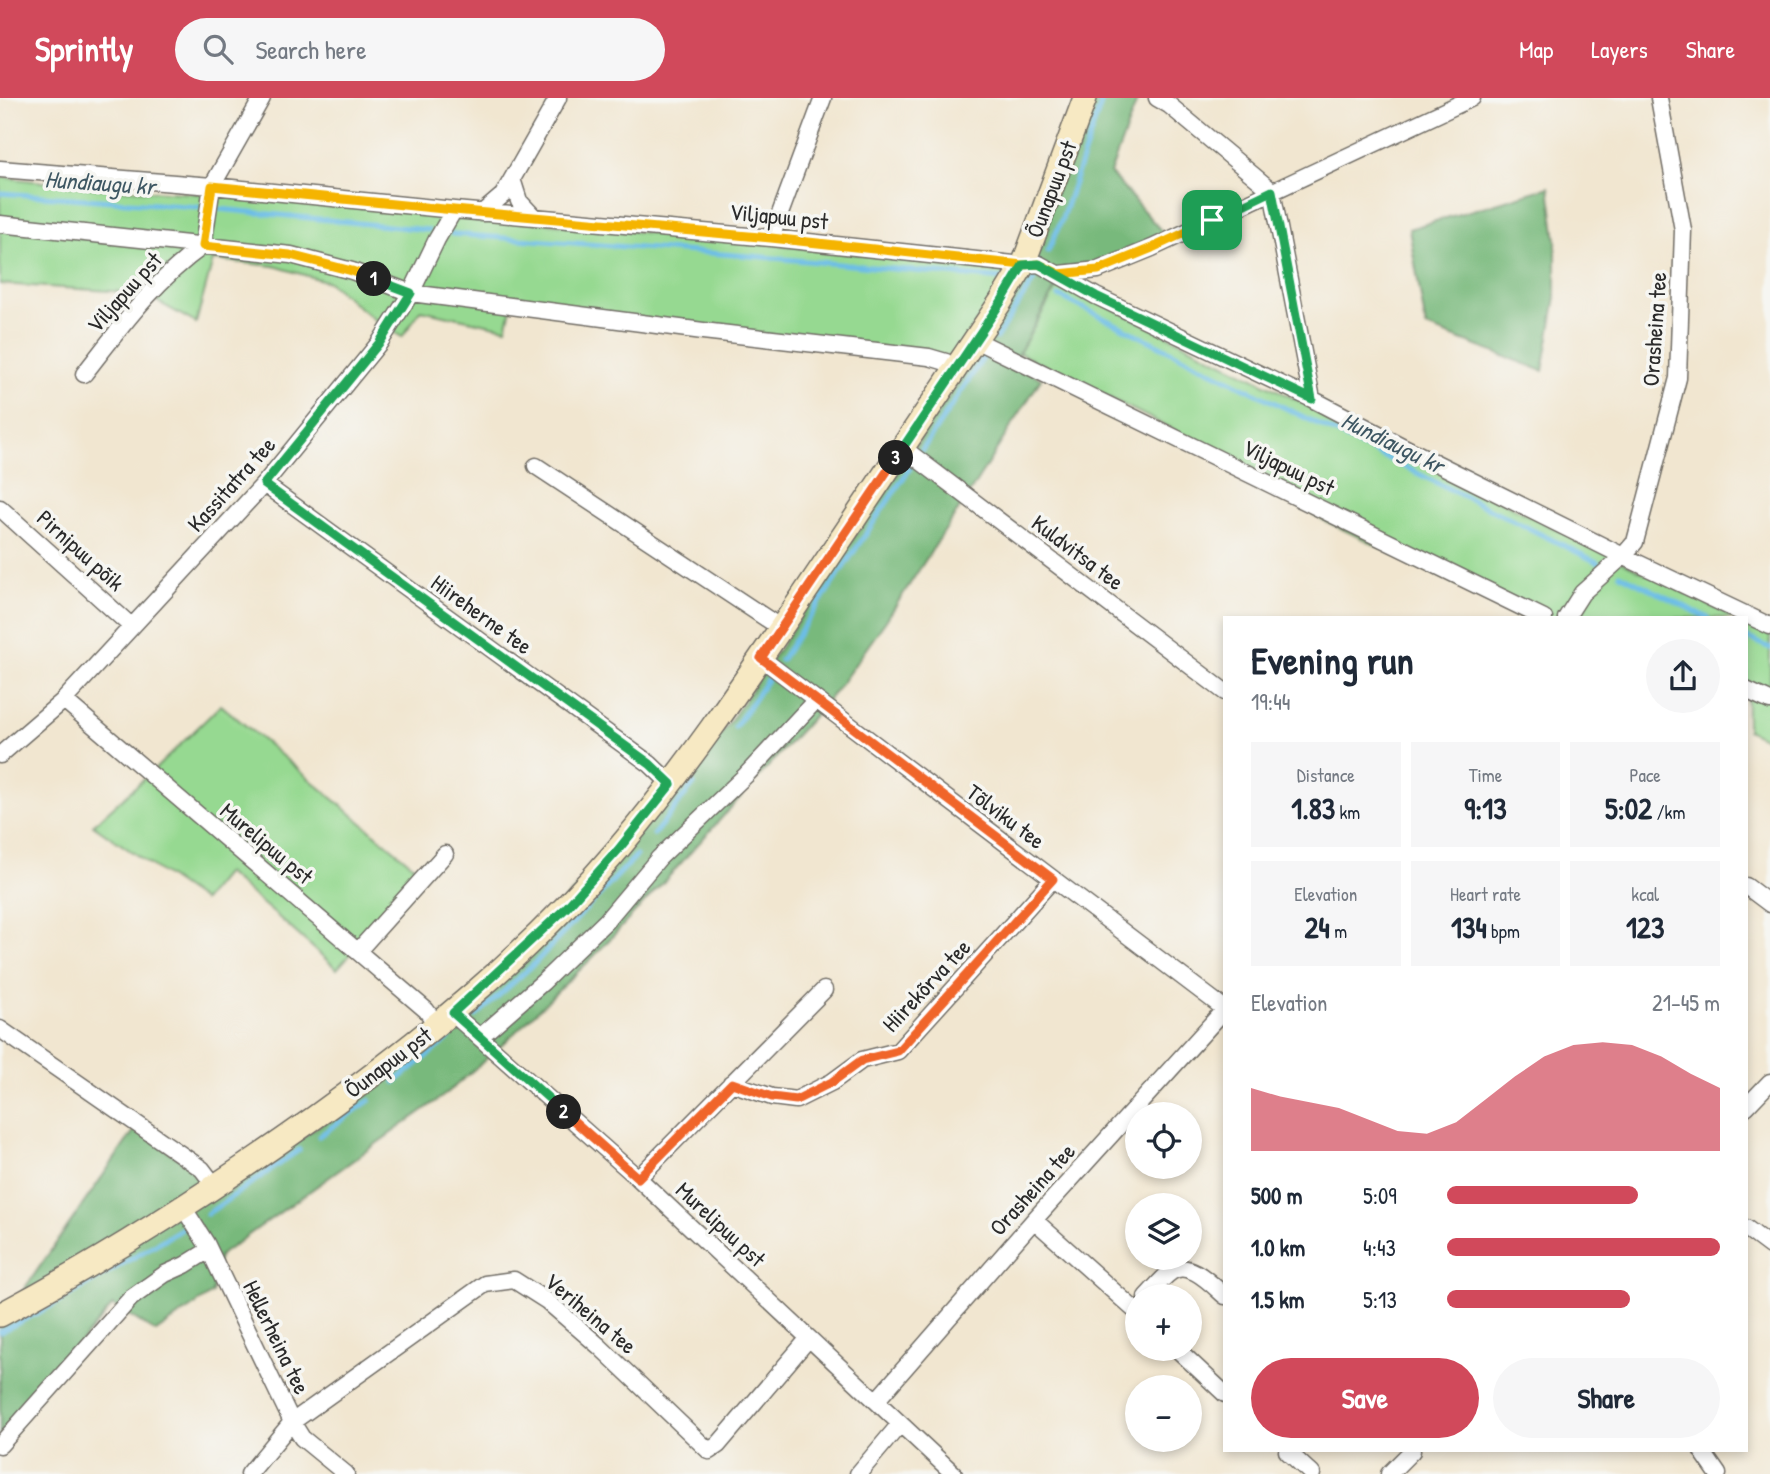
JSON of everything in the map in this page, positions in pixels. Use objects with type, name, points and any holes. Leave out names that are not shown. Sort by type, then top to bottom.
[{"type":"street","points":[[203,246],[212,186],[262,98]]},
{"type":"street","points":[[482,213],[503,195],[558,98]]},
{"type":"street","points":[[771,238],[823,98]]},
{"type":"street","name":"Õunapuu pst","points":[[0,1315],[183,1207],[370,1078],[445,1019],[566,908],[618,850],[704,740],[1001,302],[1023,265],[1085,98]]},
{"type":"street","points":[[1157,98],[1169,105],[1272,191],[1312,399]]},
{"type":"street","points":[[1059,274],[1098,270],[1152,248],[1472,98]]},
{"type":"street","name":"Orasheina tee","points":[[1567,616],[1582,593],[1635,542],[1678,378],[1683,230],[1659,98]]},
{"type":"street","name":"Viljapuu pst","points":[[0,169],[771,238],[1023,265],[1039,264],[1096,296],[1312,399],[1400,445],[1770,626]]},
{"type":"street","points":[[512,179],[519,201],[534,217]]},
{"type":"street","name":"Kassitatra tee","points":[[0,755],[64,700],[264,484],[380,342],[411,293],[454,210]]},
{"type":"street","name":"Viljapuu pst","points":[[0,224],[290,255],[352,271],[411,293],[929,357],[956,368]]},
{"type":"street","name":"Viljapuu pst","points":[[84,374],[141,303],[185,258],[203,246]]},
{"type":"street","name":"Viljapuu pst","points":[[975,340],[1540,616]]},
{"type":"street","name":"Kuldvitsa tee","points":[[903,447],[1223,690]]},
{"type":"street","points":[[536,466],[781,628]]},
{"type":"street","name":"Hiireherne tee","points":[[264,484],[650,764],[671,784]]},
{"type":"street","name":"Pirnipuu põik","points":[[0,508],[131,626]]},
{"type":"street","name":"Tõlviku tee","points":[[761,658],[1223,1007]]},
{"type":"street","points":[[1748,691],[1770,701]]},
{"type":"street","name":"Murelipuu pst","points":[[64,700],[426,1010],[480,1037],[638,1178],[954,1474]]},
{"type":"street","points":[[480,1037],[606,921],[659,858],[746,775],[816,700]]},
{"type":"street","points":[[358,951],[445,854]]},
{"type":"street","name":"Hiirekõrva tee","points":[[732,1083],[772,1097],[796,1100],[832,1082],[862,1060],[898,1051],[1053,879]]},
{"type":"street","points":[[1748,888],[1770,904]]},
{"type":"street","points":[[638,1178],[824,990]]},
{"type":"street","name":"Orasheina tee","points":[[876,1401],[1034,1220],[1223,1011]]},
{"type":"street","points":[[0,1029],[202,1169],[215,1186]]},
{"type":"street","points":[[1753,1090],[1770,1082]]},
{"type":"street","name":"Hellerheina tee","points":[[183,1207],[209,1250],[292,1422],[302,1438],[346,1474]]},
{"type":"street","points":[[1034,1220],[1125,1299]]},
{"type":"street","points":[[1748,1230],[1770,1246]]},
{"type":"street","points":[[0,1446],[131,1298],[165,1274],[209,1250]]},
{"type":"street","points":[[1158,1284],[1170,1272],[1179,1268],[1192,1270],[1223,1294]]},
{"type":"street","name":"Veriheina tee","points":[[249,1474],[292,1422],[485,1284],[514,1280],[547,1301],[599,1346],[709,1451],[718,1445],[809,1338]]},
{"type":"street","points":[[1190,1361],[1223,1392]]},
{"type":"street","points":[[859,1474],[900,1424]]},
{"type":"street","points":[[1288,1452],[1312,1474]]},
{"type":"street","points":[[1389,1474],[1411,1452]]},
{"type":"street","points":[[1703,1452],[1718,1474]]},
{"type":"green space","points":[[1094,98],[1138,98],[1110,173],[1165,235],[1098,265],[1065,270],[1014,362],[1041,379],[885,622],[836,691],[593,957],[502,1045],[446,1094],[219,1256],[212,1293],[156,1332],[113,1305],[0,1435],[0,1324],[136,1128],[226,1193],[384,1078],[683,783],[725,729],[990,335]]},
{"type":"green space","points":[[0,177],[94,188],[205,194],[450,214],[768,244],[1010,271],[956,353],[949,356],[512,305],[506,328],[421,310],[402,337],[381,325],[328,282],[274,266],[213,260],[196,323],[142,293],[0,284]]},
{"type":"green space","points":[[1549,187],[1556,240],[1556,297],[1543,371],[1426,327],[1409,229]]},
{"type":"green space","points":[[1060,282],[1731,616],[1517,616],[1313,515],[1301,493],[1019,353]]},
{"type":"green space","points":[[1748,624],[1770,635],[1770,741],[1748,730]]},
{"type":"green space","points":[[221,705],[422,873],[337,969],[226,873],[203,901],[93,825]]},
{"type":"waterway","points":[[1048,251],[1103,98]]},
{"type":"waterway","name":"Hundiaugu kr","points":[[0,193],[198,207]]},
{"type":"waterway","name":"Hundiaugu kr","points":[[219,209],[428,230]]},
{"type":"waterway","name":"Hundiaugu kr","points":[[452,234],[763,257],[1003,279]]},
{"type":"waterway","points":[[996,338],[1034,280]]},
{"type":"waterway","name":"Hundiaugu kr","points":[[1059,296],[1599,563]]},
{"type":"waterway","points":[[922,450],[983,358]]},
{"type":"waterway","points":[[781,660],[910,468]]},
{"type":"waterway","name":"Hundiaugu kr","points":[[1620,574],[1704,616]]},
{"type":"waterway","name":"Hundiaugu kr","points":[[1748,638],[1770,648]]},
{"type":"waterway","points":[[735,727],[769,677]]},
{"type":"waterway","points":[[654,834],[694,784]]},
{"type":"waterway","points":[[476,1016],[534,964],[636,856]]},
{"type":"waterway","points":[[395,1082],[449,1038]]},
{"type":"waterway","points":[[319,1136],[370,1100]]},
{"type":"waterway","points":[[207,1214],[299,1150]]},
{"type":"waterway","points":[[0,1332],[53,1305],[183,1228]]},
{"type":"route","points":[[1212,220],[1098,270],[1059,274],[1039,264],[1023,265],[771,238],[212,186],[203,246],[290,255],[352,271],[411,293],[380,342],[264,484],[650,764],[671,784],[618,850],[566,908],[453,1013],[638,1178],[732,1083],[772,1097],[796,1100],[832,1082],[862,1060],[898,1051],[1053,879],[761,658],[1001,302],[1023,265],[1039,264],[1096,296],[1312,399],[1272,191],[1212,220]]}]
